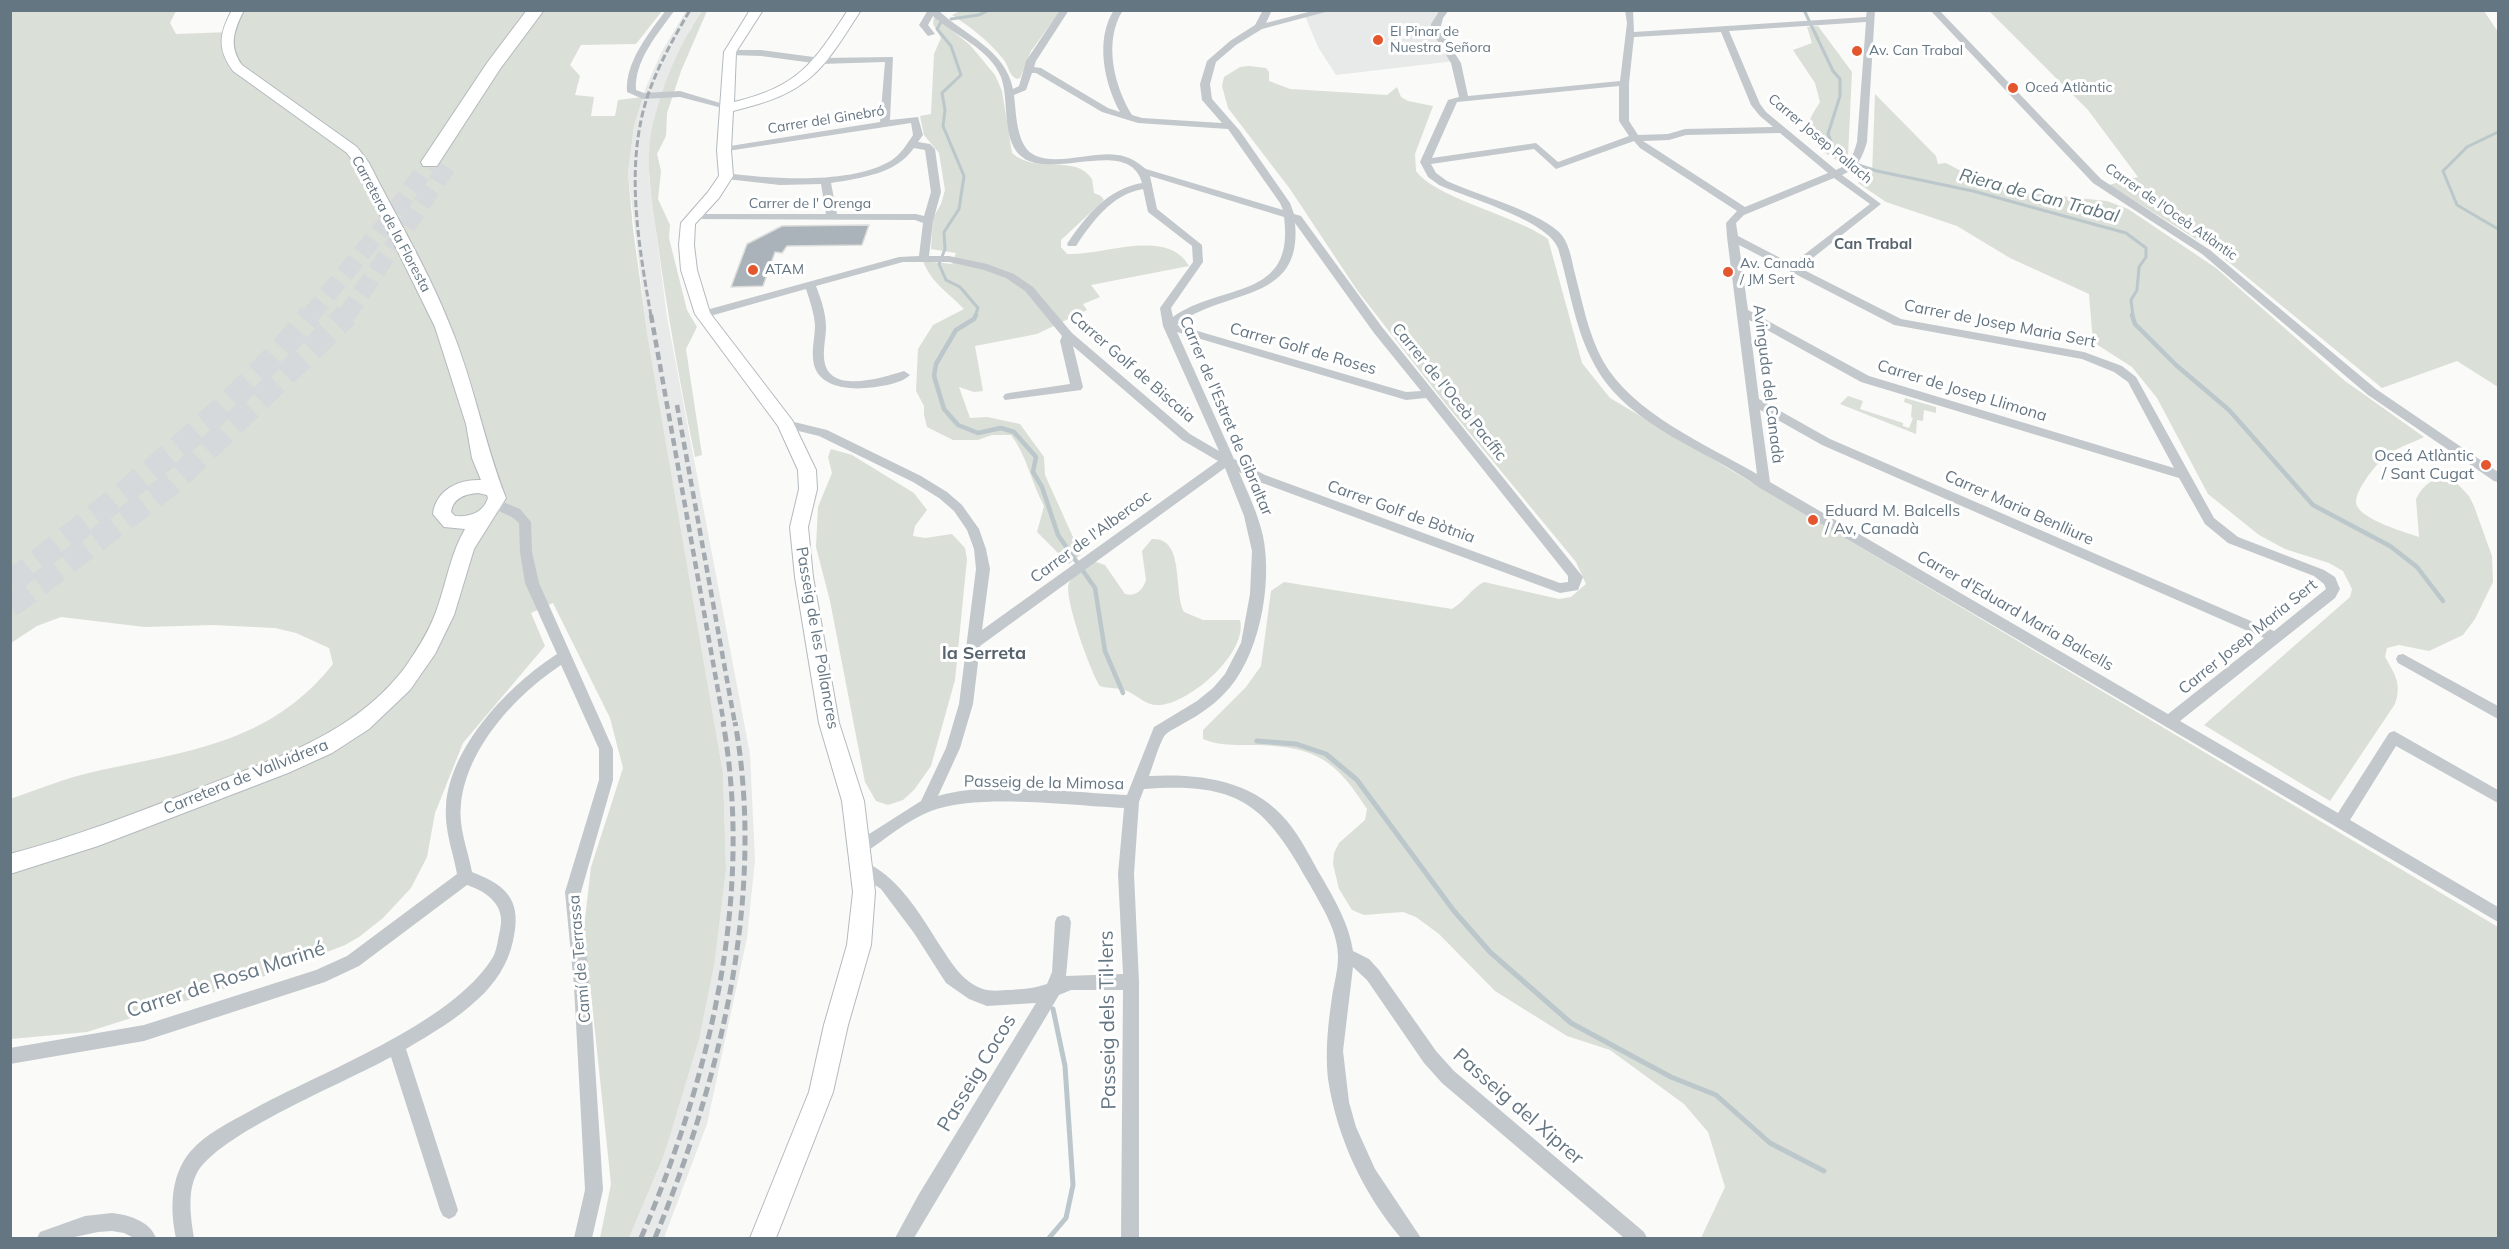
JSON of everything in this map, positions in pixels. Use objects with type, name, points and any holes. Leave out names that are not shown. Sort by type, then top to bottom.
[{"type":"highway","points":[[430,162],[493,67],[536,10]]},
{"type":"highway","points":[[450,162],[495,88],[552,10]]},
{"type":"street","name":"Carretera de la Floresta","points":[[238,10],[226,40],[232,61],[270,93],[352,150],[362,164],[441,321],[475,424],[492,504]]},
{"type":"street","points":[[671,10],[647,43],[639,59],[630,88],[632,92],[643,96],[680,94],[727,108],[780,91],[808,73],[821,61],[855,10]]},
{"type":"street","points":[[692,217],[714,195],[726,176],[724,150],[730,51],[757,10]]},
{"type":"street","points":[[1010,93],[1023,88],[1028,70],[1065,10]]},
{"type":"street","points":[[1119,10],[1110,22],[1109,73],[1128,117]]},
{"type":"street","points":[[1259,27],[1268,10]]},
{"type":"street","points":[[1259,27],[1329,10]]},
{"type":"street","points":[[1445,10],[1436,19],[1434,26],[1436,34],[1455,61],[1464,97]]},
{"type":"street","points":[[1628,35],[1821,23],[1871,15],[1862,142],[1857,159],[1849,168],[1836,175],[1739,214],[1634,138],[1624,121],[1624,83],[1628,35],[1631,23],[1629,10]]},
{"type":"street","name":"Carrer de l'Oceà Atlàntic","points":[[1934,10],[2097,182],[2206,252],[2372,392],[2499,478]]},
{"type":"street","points":[[931,34],[923,25],[932,11],[990,55],[1003,72],[1010,93],[1020,150],[1029,158],[1043,161],[1110,157],[1137,165],[1143,172],[1290,215],[1289,257],[1270,282],[1204,304],[1169,326]]},
{"type":"street","name":"Carrer de l'Oceà Pacífic","points":[[1259,27],[1212,61],[1205,92],[1208,100],[1230,126],[1285,203],[1290,215],[1297,218],[1348,290],[1573,573],[1575,581],[1573,586],[1568,588]]},
{"type":"street","name":"Carrer Josep Pallach","points":[[1724,29],[1756,105],[1836,175],[1876,204],[1793,268]]},
{"type":"street","points":[[730,51],[761,52],[821,61],[891,60],[885,124]]},
{"type":"street","points":[[1028,70],[1038,70],[1105,110],[1141,121],[1230,126]]},
{"type":"street","points":[[1425,162],[1449,104],[1464,97],[1624,83]]},
{"type":"street","name":"Carrer del Ginebró","points":[[724,150],[915,119],[915,140]]},
{"type":"street","points":[[1425,162],[1536,146],[1556,166],[1634,138],[1669,137],[1685,132],[1782,130]]},
{"type":"street","points":[[726,176],[772,182],[826,182],[883,168],[900,159],[915,140],[930,149],[936,192],[928,221],[930,257]]},
{"type":"street","name":"Carrer d'Eduard Maria Balcells","points":[[1425,162],[1432,175],[1443,183],[1556,234],[1562,245],[1591,352],[1601,372],[1640,410],[1764,485],[2499,915]]},
{"type":"street","name":"Carrer de l'Estret de Gibraltar","points":[[1132,802],[1159,730],[1180,720],[1221,690],[1238,669],[1250,637],[1258,581],[1256,537],[1250,512],[1169,326],[1165,308],[1198,262],[1199,250],[1193,240],[1152,210],[1143,172]]},
{"type":"street","points":[[826,182],[832,217]]},
{"type":"street","points":[[1072,244],[1088,221],[1116,195],[1133,187],[1147,185]]},
{"type":"street","name":"Avinguda del Canadà","points":[[1739,214],[1731,223],[1732,237],[1764,485]]},
{"type":"street","name":"Carrer de l' Orenga","points":[[692,217],[916,217],[928,221]]},
{"type":"street","name":"Passeig de les Pollancres","points":[[692,217],[686,231],[689,263],[698,304],[703,314],[786,424],[807,470],[808,489],[800,527],[804,577],[827,714],[851,792],[864,892],[859,945],[836,1025],[821,1092],[763,1239]]},
{"type":"street","name":"Carrer de Josep Maria Sert","points":[[1732,237],[1898,322],[2084,356],[2118,369],[2132,380],[2184,475]]},
{"type":"street","name":"Carrer Golf de Biscaia","points":[[703,314],[891,262],[930,257],[987,267],[1020,282],[1068,336],[1197,445],[1226,461]]},
{"type":"street","points":[[810,285],[820,320],[819,366],[826,377],[837,382],[864,386],[891,381],[904,375]]},
{"type":"street","name":"Carrer de Josep Llimona","points":[[1742,312],[1865,379],[2184,475]]},
{"type":"street","name":"Carrer Golf de Roses","points":[[1169,326],[1406,396],[1420,396],[1429,392]]},
{"type":"street","points":[[1009,396],[1077,387],[1066,341],[1068,336]]},
{"type":"street","name":"Carrer Maria Benlliure","points":[[1754,401],[1826,442],[2274,637]]},
{"type":"street","points":[[786,424],[824,433],[917,479],[943,495],[958,508],[973,529],[982,559],[975,642],[961,726],[926,806]]},
{"type":"street","points":[[481,458],[442,508],[442,514],[449,521],[467,523],[492,504]]},
{"type":"street","name":"Carrer de l'Albercoc","points":[[975,642],[1226,461]]},
{"type":"street","name":"Carrer Golf de Bòtnia","points":[[1226,461],[1261,478],[1546,583],[1568,588]]},
{"type":"street","name":"Carrer Josep Maria Sert","points":[[2168,722],[2330,594],[2333,589],[2330,581],[2319,573],[2234,540],[2222,533],[2209,521],[2184,475]]},
{"type":"street","points":[[185,1239],[181,1202],[187,1173],[196,1157],[225,1135],[441,1019],[473,995],[490,976],[502,955],[510,929],[509,908],[495,891],[465,877],[462,853],[453,825],[455,789],[474,746],[494,720],[534,676],[565,655],[532,582],[526,552],[525,522],[516,512],[492,504],[475,486],[455,493]]},
{"type":"street","name":"Carretera de Vallvidrera","points":[[10,864],[82,844],[306,755],[338,739],[387,701],[421,659],[446,609],[459,559],[475,528],[492,504]]},
{"type":"street","name":"Carretera de Vallvidrera","points":[[449,521],[459,559]]},
{"type":"street","name":"Camí de Terrassa","points":[[565,655],[599,728],[606,749],[607,768],[601,799],[573,892],[583,998],[594,1190],[583,1239]]},
{"type":"street","points":[[2403,659],[2499,713]]},
{"type":"street","points":[[2341,822],[2394,737],[2499,797]]},
{"type":"street","points":[[1138,783],[1173,780],[1206,782],[1250,799],[1266,809],[1280,824],[1299,852],[1337,918],[1346,956],[1335,1049],[1342,1108],[1352,1138],[1382,1198],[1412,1239]]},
{"type":"street","name":"Passeig de la Mimosa","points":[[861,858],[926,806],[949,800],[982,798],[1132,802]]},
{"type":"street","name":"Passeig dels Til·lers","points":[[1130,1239],[1131,982],[1126,874],[1132,802]]},
{"type":"street","points":[[861,858],[886,884],[920,928],[952,978],[964,988],[987,998],[1021,997],[1071,982],[1131,982]]},
{"type":"street","name":"Carrer de Rosa Mariné","points":[[10,1056],[135,1035],[320,976],[370,950],[465,877]]},
{"type":"street","name":"Passeig Cocos","points":[[904,1239],[925,1200],[1053,989],[1060,972],[1063,922]]},
{"type":"street","name":"Passeig del Xiprer","points":[[1346,956],[1363,964],[1373,975],[1430,1057],[1448,1077],[1638,1239]]},
{"type":"street","points":[[396,1045],[449,1210]]},
{"type":"street","points":[[46,1239],[80,1226],[105,1222],[128,1225],[147,1239]]},
{"type":"shaded area","points":[[243,10],[662,11],[636,44],[581,45],[570,65],[580,76],[575,95],[594,97],[591,116],[615,116],[618,100],[643,97],[634,126],[628,173],[633,229],[648,339],[723,773],[726,870],[715,960],[699,1039],[664,1155],[629,1238],[600,1238],[611,1184],[584,927],[591,867],[623,768],[610,718],[553,603],[531,613],[545,646],[463,743],[435,813],[427,857],[411,888],[383,918],[345,945],[268,975],[87,1032],[11,1039],[10,799],[83,775],[192,750],[253,728],[281,712],[308,691],[333,664],[329,648],[296,633],[275,628],[213,625],[145,627],[61,617],[37,626],[11,643],[11,11],[176,11],[170,23],[176,34],[230,32]]},
{"type":"shaded area","points":[[962,10],[1060,11],[1031,51],[1020,78],[1017,79],[1012,76],[1004,60],[993,47],[952,15]]},
{"type":"shaded area","name":"El Pinar de Nuestra Señora","points":[[1329,10],[1445,11],[1434,26],[1455,61],[1336,75],[1318,47],[1305,16]]},
{"type":"shaded area","points":[[686,11],[702,11],[690,29],[649,177],[667,317],[750,754],[755,860],[747,938],[707,1124],[664,1238],[629,1238],[664,1155],[715,960],[726,870],[723,773],[648,339],[628,173],[634,126],[646,87],[662,51]]},
{"type":"shaded area","points":[[702,11],[707,11],[681,71],[667,113],[666,136],[657,154],[661,171],[658,199],[670,225],[669,238],[687,310],[697,327],[686,349],[702,455],[695,457],[665,292],[651,196],[649,155],[652,128],[666,82],[685,38]]},
{"type":"shaded area","points":[[1989,11],[2484,11],[2498,32],[2498,387],[2457,361],[2382,388],[2214,250],[2109,185],[2138,177],[2088,110]]},
{"type":"shaded area","points":[[934,16],[970,45],[995,75],[1002,91],[1012,153],[1032,163],[1066,165],[1085,171],[1092,179],[1094,193],[1104,200],[1061,240],[1061,247],[1067,254],[1150,246],[1166,248],[1179,254],[1189,266],[1091,285],[1100,297],[1083,304],[1087,310],[1037,334],[975,346],[983,391],[974,392],[959,387],[970,418],[987,417],[1020,424],[1044,457],[1045,475],[1073,537],[1085,551],[1069,564],[1037,532],[1044,506],[1021,452],[1011,435],[992,435],[978,440],[953,440],[927,427],[924,406],[916,391],[918,349],[933,325],[964,309],[936,282],[923,261],[952,264],[956,253],[931,249],[933,218],[941,204],[945,190],[939,153],[924,135],[920,116],[931,114],[934,54],[941,38],[933,24]]},
{"type":"shaded area","points":[[1818,26],[1852,72],[1848,156],[1840,161],[1824,152],[1811,137],[1809,125],[1820,102],[1815,83],[1793,50],[1812,43],[1807,27]]},
{"type":"shaded area","points":[[1240,67],[1266,68],[1269,72],[1269,81],[1290,89],[1387,95],[1397,87],[1401,97],[1408,101],[1433,106],[1415,154],[1416,171],[1440,190],[1517,222],[1548,239],[1582,363],[1610,398],[2498,927],[2498,1238],[1701,1238],[1725,1187],[1708,1132],[1684,1104],[1610,1050],[1567,1036],[1495,991],[1439,934],[1416,917],[1403,912],[1364,915],[1352,910],[1339,889],[1333,864],[1334,853],[1339,843],[1365,820],[1367,809],[1333,767],[1320,758],[1292,748],[1221,744],[1203,739],[1203,730],[1246,687],[1261,666],[1271,591],[1284,582],[1452,609],[1484,582],[1559,599],[1571,597],[1586,584],[1576,562],[1444,402],[1357,290],[1290,189],[1228,108],[1222,86],[1224,77]]},
{"type":"shaded area","points":[[1875,94],[1936,156],[1938,164],[1946,163],[1978,180],[2031,193],[2107,201],[2128,209],[2216,268],[2345,381],[2424,437],[2386,456],[2366,479],[2356,501],[2361,511],[2368,516],[2385,525],[2419,537],[2416,499],[2423,488],[2435,480],[2453,479],[2469,496],[2492,556],[2493,582],[2475,619],[2463,635],[2429,651],[2399,645],[2387,648],[2385,657],[2398,685],[2395,704],[2330,801],[2204,725],[2350,597],[2352,589],[2343,571],[2329,563],[2285,549],[2259,535],[2208,494],[2157,398],[2132,367],[2093,342],[2089,294],[2010,258],[1957,226],[1886,202],[1858,183],[1872,175]]},
{"type":"shaded area","points":[[1848,396],[1863,401],[1860,409],[1903,423],[1903,426],[1909,428],[1913,418],[1911,417],[1912,405],[1904,402],[1905,398],[1936,407],[1936,413],[1924,410],[1923,421],[1917,420],[1916,434],[1840,404]]},
{"type":"shaded area","points":[[831,449],[852,455],[914,493],[927,510],[915,526],[913,536],[925,538],[952,534],[965,548],[967,559],[955,680],[931,766],[914,790],[903,800],[888,805],[876,801],[865,782],[830,601],[816,547],[818,507],[832,473],[828,457]]},
{"type":"shaded area","points":[[1152,539],[1162,541],[1169,546],[1174,555],[1184,612],[1203,620],[1240,620],[1240,633],[1235,647],[1214,674],[1186,696],[1160,705],[1146,702],[1124,690],[1100,686],[1079,634],[1068,591],[1073,577],[1093,561],[1105,565],[1125,594],[1138,592],[1146,580],[1142,551]]},
{"type":"building","name":"ATAM","points":[[869,225],[862,245],[787,246],[782,253],[775,252],[763,286],[731,287],[747,244],[782,226]]},
{"type":"waterway","points":[[951,19],[979,15],[989,10]]},
{"type":"waterway","name":"Riera de Can Trabal","points":[[1804,10],[1833,71],[1840,79],[1840,96],[1828,134],[1835,152],[1849,162],[1877,171],[1973,191],[2126,233],[2146,248],[2146,257],[2139,267],[2137,290],[2131,300],[2133,316]]},
{"type":"waterway","points":[[941,22],[937,29],[951,46],[961,75],[942,93],[945,110],[943,126],[964,176],[959,209],[944,232],[945,249],[939,264],[946,280],[960,287],[978,308],[975,316]]},
{"type":"waterway","points":[[2498,132],[2467,147],[2443,171],[2457,205],[2498,229]]},
{"type":"waterway","points":[[976,315],[974,319],[956,330],[936,364],[934,376],[944,409],[958,425],[978,433],[1001,428],[1014,432],[1036,457],[1033,472],[1042,487],[1058,535],[1095,588],[1105,651],[1123,693]]},
{"type":"waterway","name":"Riera de Can Trabal","points":[[2132,315],[2135,324],[2176,365],[2229,410],[2313,505],[2390,546],[2417,567],[2443,601]]},
{"type":"waterway","points":[[1257,741],[1296,744],[1326,754],[1357,780],[1454,911],[1490,952],[1571,1023],[1671,1077],[1716,1095],[1770,1143],[1824,1171]]},
{"type":"waterway","points":[[1049,1238],[1066,1218],[1073,1185],[1065,1066],[1053,1009]]},
{"type":"tunnel","points":[[346,316],[450,162]]},
{"type":"tunnel","points":[[310,316],[389,220],[428,165]]},
{"type":"tunnel","points":[[10,583],[168,457],[242,389],[311,315]]},
{"type":"tunnel","points":[[10,606],[172,483],[346,316]]},
{"type":"railway","points":[[651,316],[636,208],[636,154],[650,89],[665,54],[690,10]]},
{"type":"railway","points":[[651,315],[724,724]]},
{"type":"railway","points":[[677,405],[735,724]]},
{"type":"railway","points":[[641,1238],[666,1177],[687,1114],[720,985],[729,920],[733,854],[731,788],[723,722]]},
{"type":"railway","points":[[655,1238],[700,1114],[731,985],[741,919],[745,853],[743,787],[735,722]]},
{"type":"place","name":"El Pinar de Nuestra Señora","points":[[1378,40]]},
{"type":"place","name":"Av. Can Trabal","points":[[1857,51]]},
{"type":"place","name":"Oceá Atlàntic","points":[[2013,88]]},
{"type":"place","name":"ATAM","points":[[753,270]]},
{"type":"place","name":"Av. Canadà / JM Sert","points":[[1728,272]]},
{"type":"place","name":"Oceá Atlàntic / Sant Cugat","points":[[2486,465]]},
{"type":"place","name":"Eduard M. Balcells / Av, Canadà","points":[[1813,520]]},
{"type":"district","name":"Can Trabal","points":[[1873,244]]},
{"type":"district","name":"la Serreta","points":[[984,654]]}]
